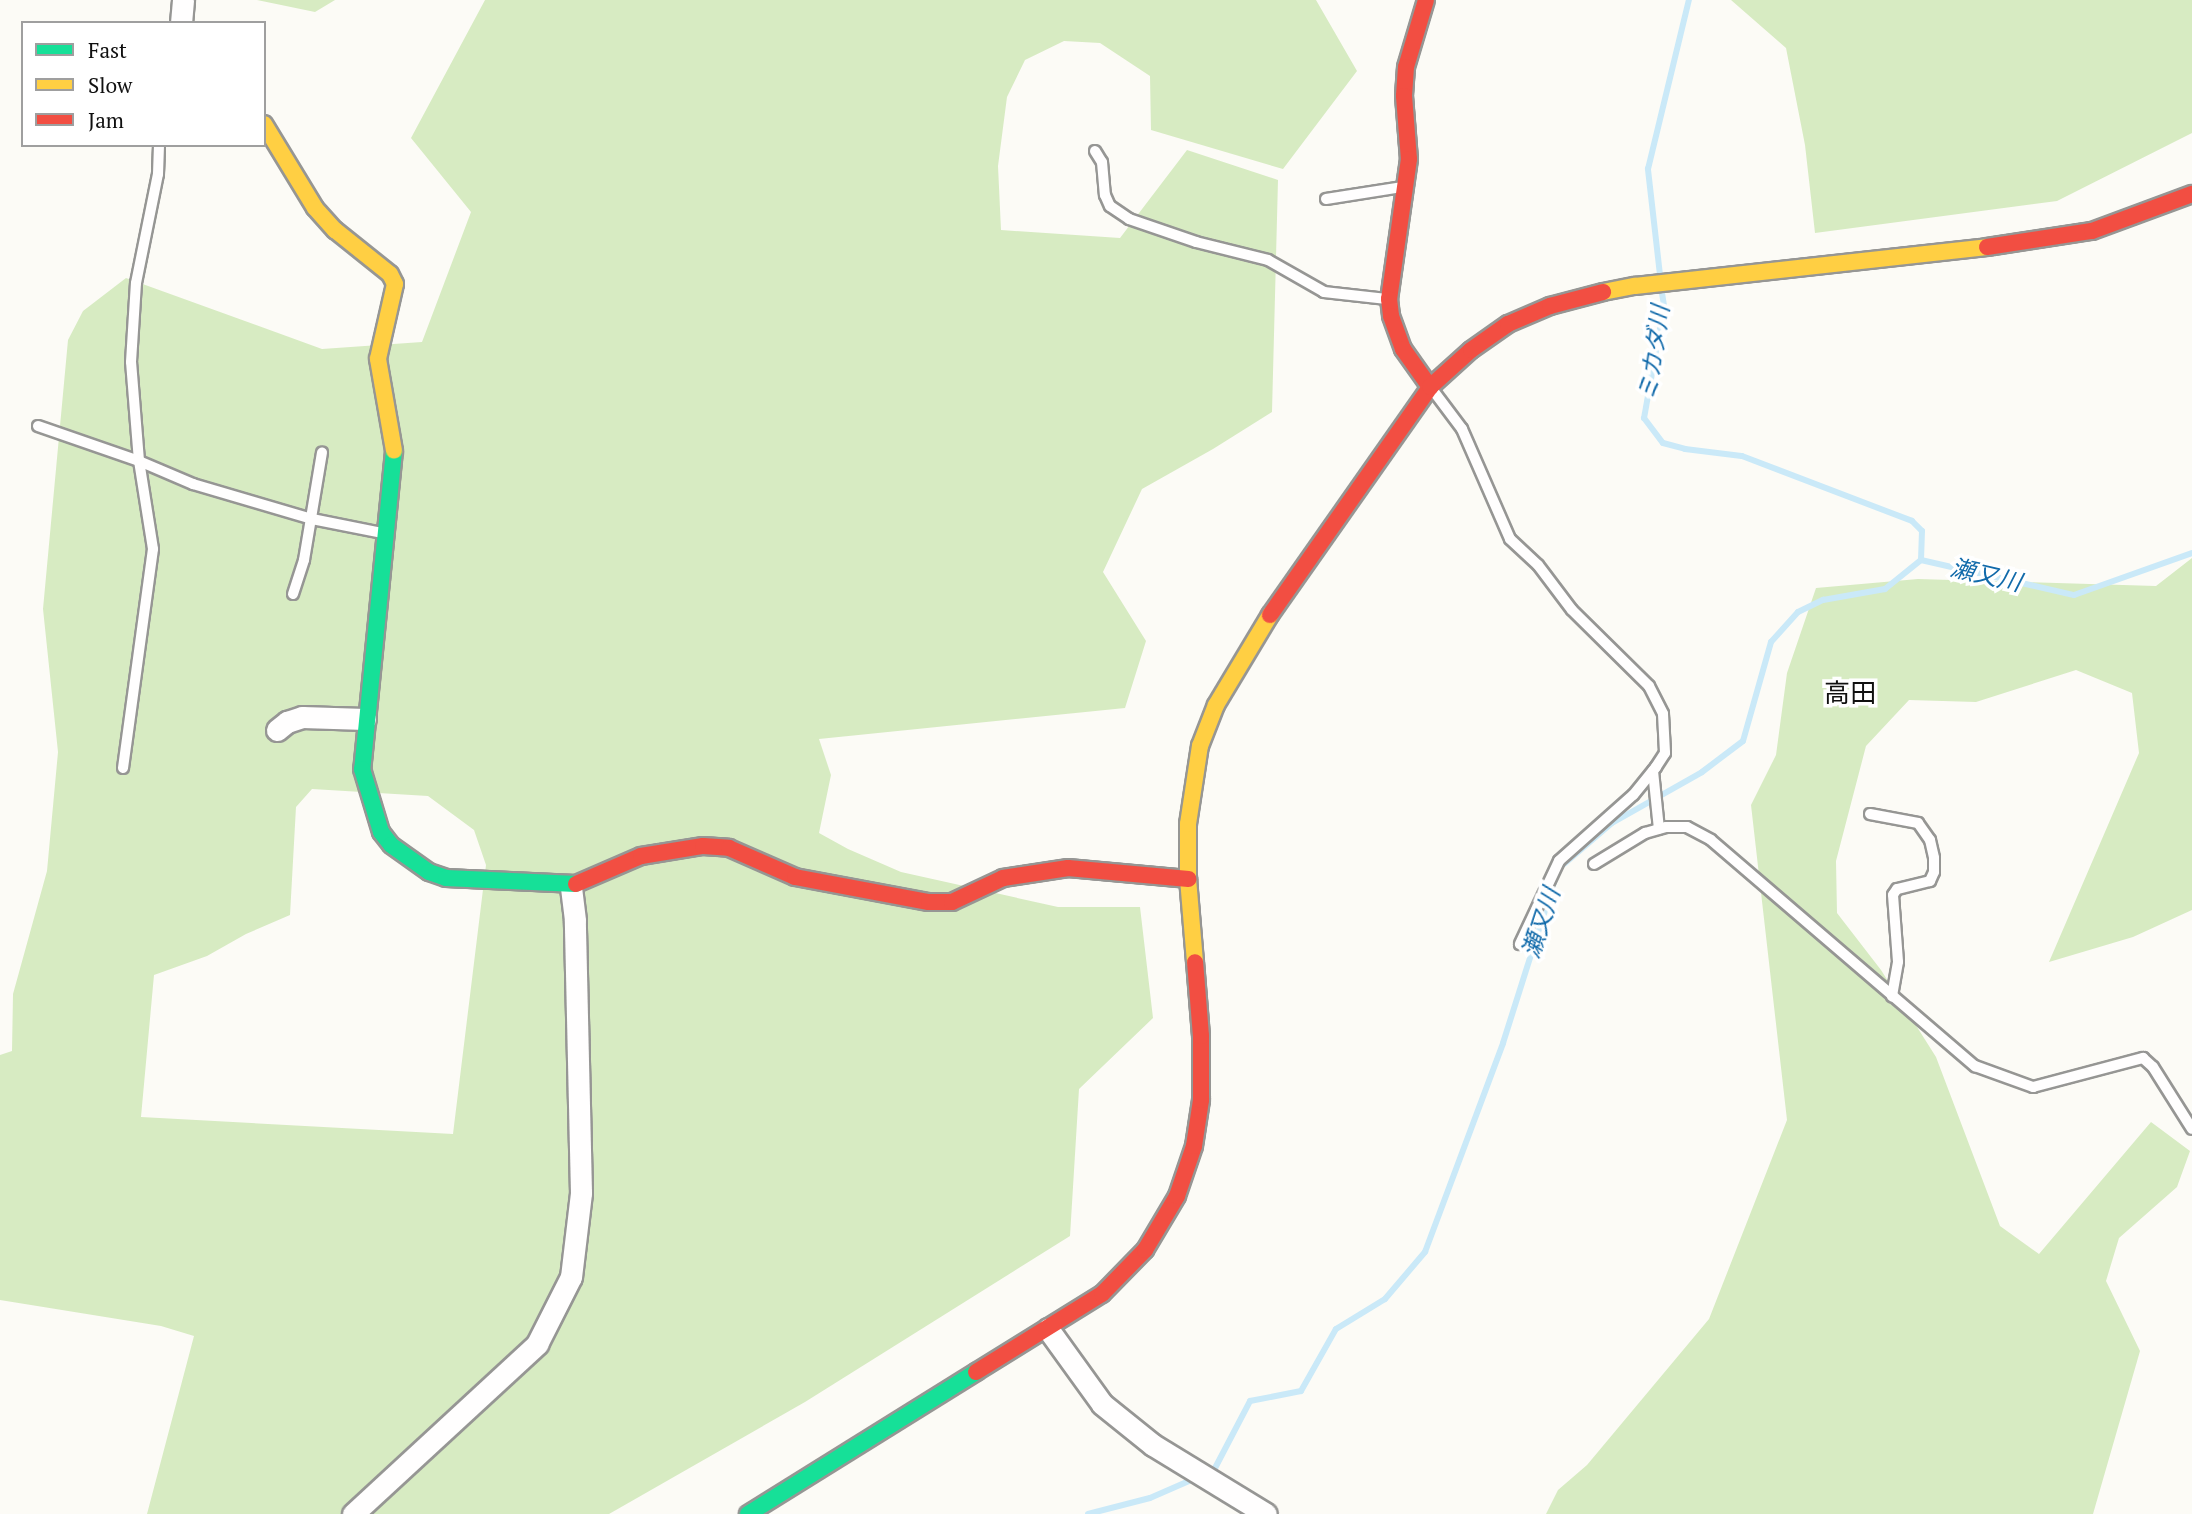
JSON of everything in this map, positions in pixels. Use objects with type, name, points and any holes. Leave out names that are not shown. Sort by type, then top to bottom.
[{"type":"street","points":[[181,21],[183,0]]},
{"type":"street","points":[[1426,0],[1406,67],[1404,96],[1409,159],[1389,299],[1391,316],[1404,349],[1430,387]]},
{"type":"street","points":[[266,127],[315,208],[335,230],[390,274],[395,284],[378,359],[396,442],[365,719],[362,769],[381,832],[397,850],[429,872],[446,878],[571,886],[641,856],[703,846],[729,848],[795,877],[929,902],[952,902],[1003,878],[1068,868],[1188,879]]},
{"type":"street","points":[[748,1514],[1102,1294],[1144,1250],[1177,1196],[1187,1171],[1201,1100],[1201,1036],[1188,879],[1188,824],[1194,769],[1216,705],[1310,557],[1430,387],[1471,350],[1508,324],[1550,306],[1590,295],[1635,286],[2034,242],[2103,228],[2192,194]]},
{"type":"street","points":[[277,730],[287,722],[302,717],[365,719]]},
{"type":"street","points":[[353,1514],[537,1344],[571,1276],[581,1193],[575,920],[571,886]]},
{"type":"street","points":[[1048,1329],[1102,1404],[1153,1445],[1266,1514]]},
{"type":"lane","points":[[123,768],[153,549],[139,461],[131,362],[136,283],[158,174],[159,147]]},
{"type":"lane","points":[[1095,151],[1102,162],[1105,195],[1110,206],[1129,219],[1196,242],[1268,260],[1325,292],[1389,299]]},
{"type":"lane","points":[[1326,199],[1405,186]]},
{"type":"lane","points":[[1430,387],[1462,429],[1510,540],[1538,565],[1572,610],[1649,686],[1663,714],[1665,753],[1633,795],[1559,861],[1520,944]]},
{"type":"lane","points":[[38,426],[139,461],[193,484],[312,519],[385,533]]},
{"type":"lane","points":[[293,594],[304,560],[322,452]]},
{"type":"lane","points":[[1653,771],[1659,829]]},
{"type":"lane","points":[[1870,814],[1918,823],[1930,840],[1934,858],[1934,872],[1930,881],[1897,890],[1893,895],[1898,962],[1892,996]]},
{"type":"lane","points":[[1594,864],[1645,833],[1687,827],[1711,840],[1975,1066],[2033,1087],[2143,1058],[2153,1067],[2192,1129]]},
{"type":"green space","points":[[257,0],[335,0],[315,12]]},
{"type":"green space","points":[[485,0],[1316,0],[1357,71],[1283,169],[1151,130],[1150,76],[1100,43],[1064,41],[1025,60],[1007,97],[998,166],[1001,230],[1120,238],[1187,150],[1278,180],[1272,412],[1142,489],[1103,572],[1146,641],[1125,708],[819,739],[831,775],[819,833],[848,849],[901,872],[1058,907],[1140,907],[1153,1018],[1079,1089],[1070,1236],[805,1402],[609,1514],[147,1514],[194,1336],[161,1326],[0,1300],[0,1055],[12,1051],[13,994],[47,871],[58,752],[43,609],[68,340],[83,311],[126,278],[322,349],[422,342],[471,212],[411,138]],"holes":[[[312,789],[428,796],[474,830],[486,865],[453,1134],[141,1117],[154,975],[207,956],[246,934],[290,915],[296,807]]]},
{"type":"green space","points":[[1731,0],[2192,0],[2192,133],[2057,201],[1815,233],[1805,145],[1786,48]]},
{"type":"green space","points":[[2192,558],[2192,910],[2133,937],[2049,962],[2139,753],[2132,693],[2076,670],[1976,702],[1909,700],[1866,746],[1836,861],[1837,913],[1881,970],[1936,1057],[2000,1226],[2039,1254],[2151,1122],[2190,1151],[2177,1187],[2119,1238],[2106,1281],[2140,1351],[2093,1514],[1546,1514],[1558,1490],[1587,1465],[1709,1319],[1787,1120],[1751,805],[1776,755],[1787,673],[1816,588],[1918,579],[2156,586]]},
{"type":"waterway","name":"ミカダ川","points":[[1660,275],[1648,169],[1689,0]]},
{"type":"waterway","name":"ミカダ川","points":[[1662,293],[1664,306],[1644,418],[1663,443],[1685,449],[1742,456],[1912,521],[1922,531],[1921,560]]},
{"type":"waterway","name":"瀬又川","points":[[1921,560],[2074,595],[2192,553]]},
{"type":"waterway","name":"瀬又川","points":[[1564,864],[1612,823],[1702,772],[1743,741],[1771,642],[1798,612],[1823,600],[1885,589],[1921,560]]},
{"type":"waterway","name":"瀬又川","points":[[1206,1474],[1214,1470],[1250,1401],[1301,1391],[1336,1329],[1385,1299],[1425,1252],[1503,1043],[1555,879]]},
{"type":"waterway","name":"瀬又川","points":[[1088,1514],[1150,1498],[1196,1478]]},
{"type":"traffic: fast","points":[[394,451],[362,769],[381,832],[391,845],[429,872],[446,878],[576,884]]},
{"type":"traffic: fast","points":[[748,1514],[976,1372]]},
{"type":"traffic: slow","points":[[266,127],[315,208],[335,230],[390,274],[395,284],[378,359],[394,451]]},
{"type":"traffic: slow","points":[[1603,292],[1635,286],[1987,247]]},
{"type":"traffic: slow","points":[[1195,962],[1188,879],[1188,824],[1200,746],[1216,705],[1270,615]]},
{"type":"traffic: jam","points":[[1426,0],[1406,67],[1404,96],[1409,159],[1389,299],[1391,316],[1403,349],[1430,387]]},
{"type":"traffic: jam","points":[[1987,247],[2092,231],[2192,194]]},
{"type":"traffic: jam","points":[[1270,615],[1430,387],[1471,350],[1508,324],[1550,306],[1603,292]]},
{"type":"traffic: jam","points":[[576,884],[641,856],[703,846],[729,848],[795,877],[929,902],[952,902],[1003,878],[1068,868],[1188,879]]},
{"type":"traffic: jam","points":[[976,1372],[1102,1294],[1145,1250],[1177,1196],[1194,1146],[1201,1100],[1201,1036],[1195,962]]},
{"type":"district","name":"高田","points":[[1850,693]]}]
